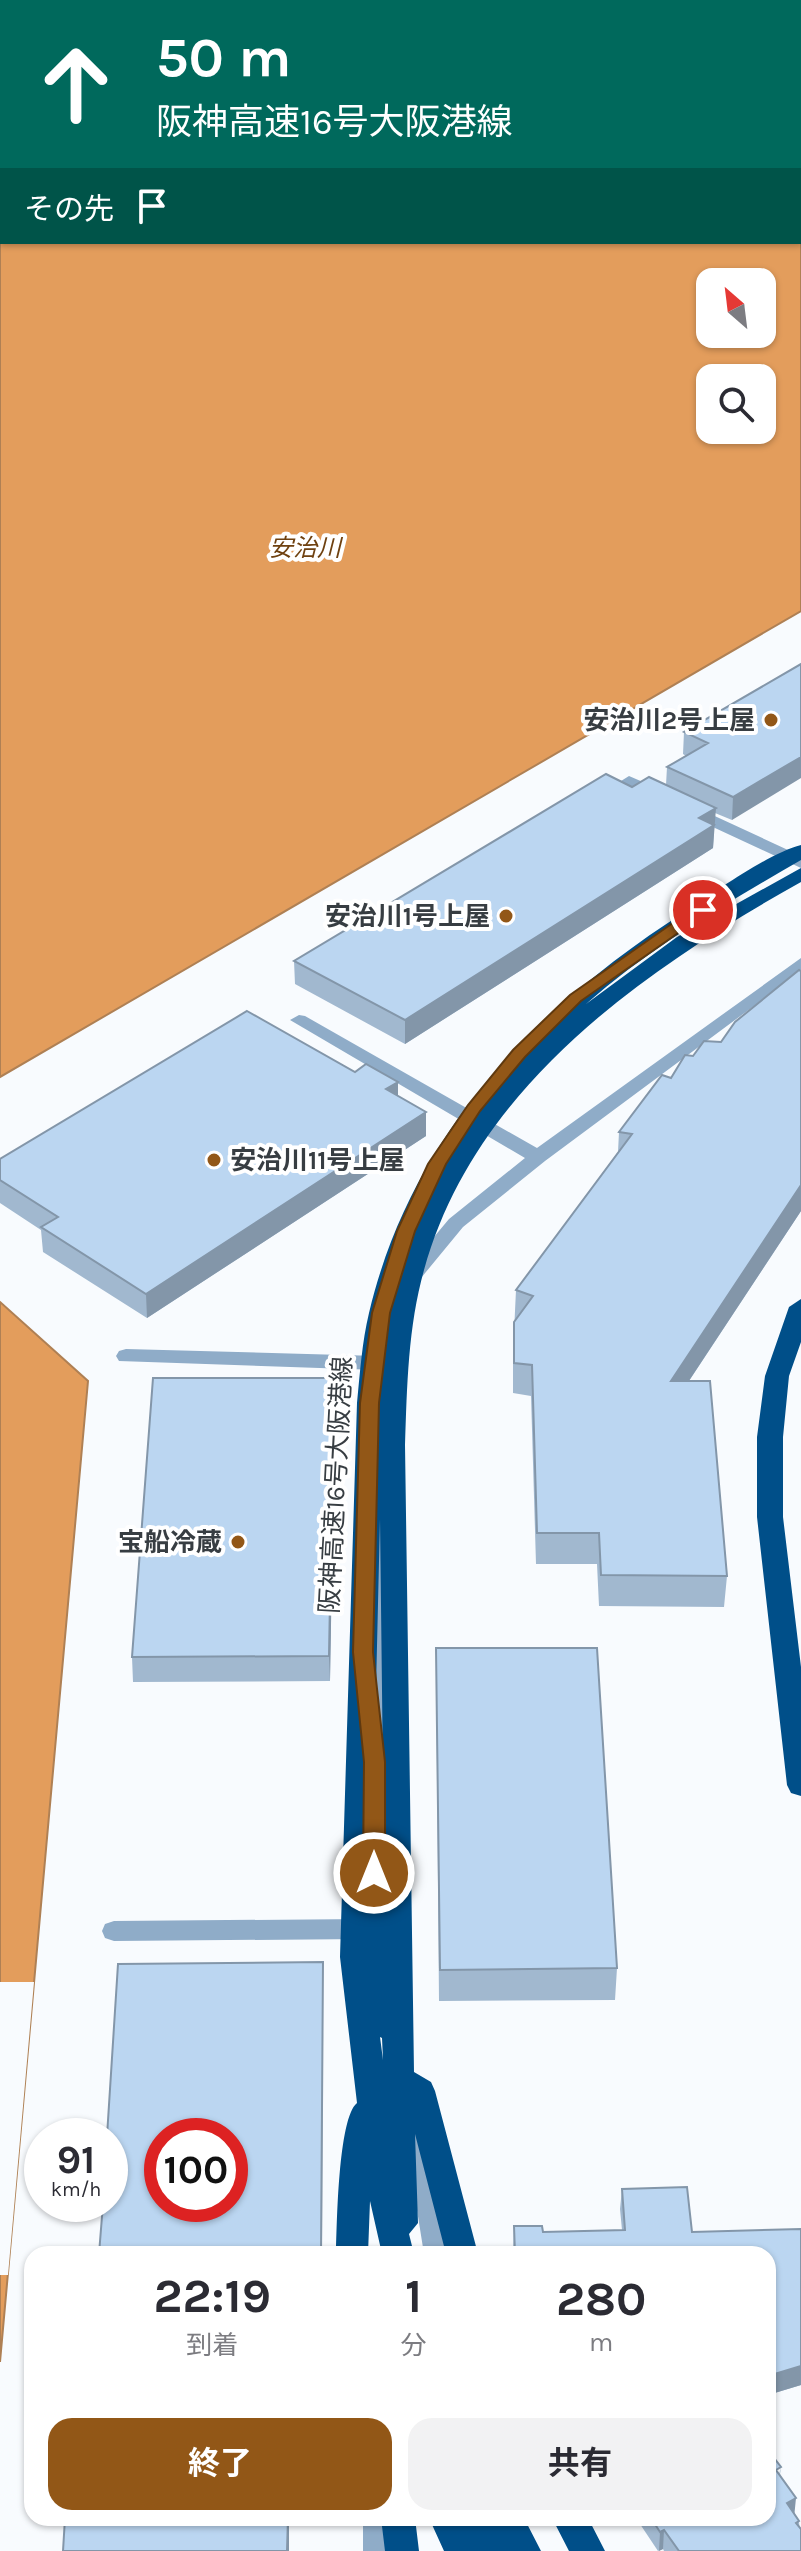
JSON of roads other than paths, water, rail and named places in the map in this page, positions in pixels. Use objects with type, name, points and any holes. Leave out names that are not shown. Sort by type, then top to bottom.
[{"type":"highway","name":"阪神高速16号大阪港線","points":[[399,2246],[380,2162],[355,1957],[370,1403],[381,1313],[406,1231],[437,1164],[474,1108],[519,1054],[575,998],[657,939],[801,851]]},
{"type":"highway","name":"阪神高速16号大阪港線","points":[[401,2246],[390,1928],[398,1868],[393,1500],[395,1400],[403,1313],[424,1235],[456,1169],[491,1119],[534,1064],[595,1004],[671,950],[801,874]]},
{"type":"highway","points":[[801,1307],[777,1376],[770,1437],[770,1517],[801,1785]]},
{"type":"highway","points":[[363,1652],[375,1762],[376,1947],[384,2034],[392,2075],[420,2091],[460,2246]]},
{"type":"highway","points":[[352,2246],[355,2178],[390,1928]]},
{"type":"highway","points":[[367,2246],[364,2220],[367,2191],[380,2162]]},
{"type":"highway","points":[[399,2526],[402,2551]]},
{"type":"highway","points":[[450,2526],[462,2551]]},
{"type":"highway","points":[[478,2526],[491,2551]]},
{"type":"highway","points":[[510,2526],[524,2551]]},
{"type":"highway","points":[[574,2526],[588,2551]]},
{"type":"street","points":[[629,781],[801,863]]},
{"type":"street","points":[[436,2246],[390,1928],[378,1363],[407,1281],[456,1223],[538,1157],[801,963]]},
{"type":"street","points":[[299,1020],[538,1157]]},
{"type":"street","points":[[126,1356],[378,1363]]},
{"type":"street","points":[[114,1931],[390,1928]]},
{"type":"street","points":[[377,2526],[377,2551]]},
{"type":"water","name":"安治川","points":[[0,244],[801,244],[801,611],[0,1077]]},
{"type":"water","points":[[0,1302],[88,1381],[0,2362]]},
{"type":"place","name":"安治川2号上屋","points":[[771,720]]},
{"type":"place","name":"安治川1号上屋","points":[[506,916]]},
{"type":"place","name":"安治川11号上屋","points":[[214,1160]]},
{"type":"place","name":"宝船冷蔵","points":[[238,1542]]}]
